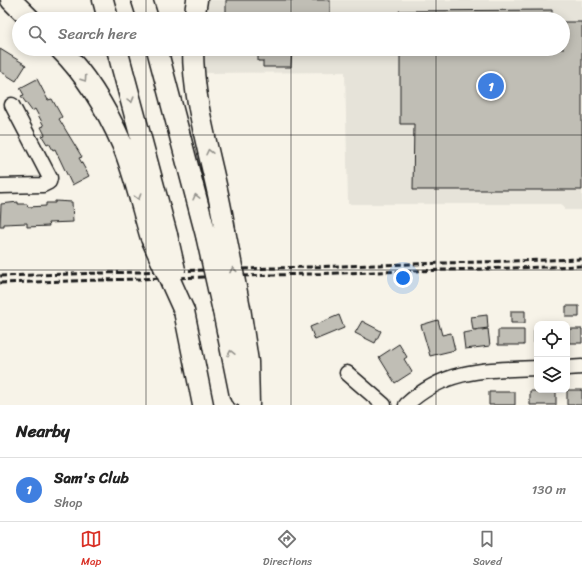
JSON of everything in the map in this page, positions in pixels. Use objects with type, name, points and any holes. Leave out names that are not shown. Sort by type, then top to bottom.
[{"type":"highway","points":[[11,0],[23,12]]},
{"type":"highway","points":[[102,0],[106,12]]},
{"type":"highway","points":[[142,0],[146,12]]},
{"type":"highway","points":[[195,12],[196,0]]},
{"type":"highway","points":[[66,56],[78,69],[95,96],[122,145],[159,237],[184,311],[203,405]]},
{"type":"highway","points":[[119,56],[159,237]]},
{"type":"highway","points":[[159,56],[206,235],[248,362],[249,405]]},
{"type":"highway","points":[[193,56],[195,86],[221,200],[231,310],[242,405]]},
{"type":"street","points":[[0,186],[43,185],[49,182],[50,178],[12,105]]},
{"type":"street","points":[[570,368],[582,367]]},
{"type":"street","points":[[406,405],[426,389],[453,376],[482,370],[534,368]]},
{"type":"street","points":[[347,373],[384,405]]},
{"type":"shaded area","points":[[204,0],[582,0],[582,210],[564,210],[564,206],[561,204],[348,204],[345,72],[204,73],[202,56],[570,56],[570,12],[203,12]]},
{"type":"building","points":[[226,0],[330,0],[330,12],[226,12]]},
{"type":"building","points":[[552,10],[552,12],[399,12]]},
{"type":"building","points":[[570,22],[582,22],[582,190],[413,190],[414,124],[400,124],[400,56],[570,56]]},
{"type":"building","points":[[0,49],[26,65],[16,81],[0,71]]},
{"type":"building","points":[[258,56],[292,56],[291,67],[263,67],[263,61],[258,61]]},
{"type":"building","points":[[37,79],[48,100],[52,99],[62,117],[59,119],[82,157],[79,158],[89,176],[72,185],[55,149],[53,150],[49,143],[47,144],[42,136],[45,135],[41,127],[44,126],[35,109],[32,111],[21,96],[24,95],[20,88]]},
{"type":"building","points":[[55,201],[72,202],[73,222],[48,223],[49,226],[27,227],[27,223],[4,224],[4,226],[0,226],[1,204],[18,202],[18,204],[27,204],[28,207],[46,206],[46,203],[55,203]]},
{"type":"building","points":[[566,306],[579,306],[579,317],[566,317]]},
{"type":"building","points":[[511,311],[525,311],[525,323],[511,323]]},
{"type":"building","points":[[339,315],[344,328],[315,340],[310,327]]},
{"type":"building","points":[[487,315],[488,328],[473,330],[471,317]]},
{"type":"building","points":[[438,320],[442,335],[451,333],[455,350],[430,356],[421,325]]},
{"type":"building","points":[[362,321],[381,331],[375,343],[355,333]]},
{"type":"building","points":[[488,329],[490,346],[465,349],[463,333]]},
{"type":"building","points":[[570,329],[582,329],[582,343],[570,343]]},
{"type":"building","points":[[498,330],[524,330],[524,345],[498,345]]},
{"type":"building","points":[[399,344],[407,357],[404,359],[412,372],[395,383],[379,357]]},
{"type":"building","points":[[570,390],[582,390],[582,405],[567,405],[567,393],[570,393]]},
{"type":"building","points":[[530,391],[534,391],[534,393],[556,393],[556,405],[530,405]]},
{"type":"building","points":[[489,392],[515,392],[515,405],[489,405]]},
{"type":"railway","points":[[0,276],[582,259]]},
{"type":"railway","points":[[0,283],[582,266]]},
{"type":"place","name":"Sam's Club","points":[[491,86]]}]
